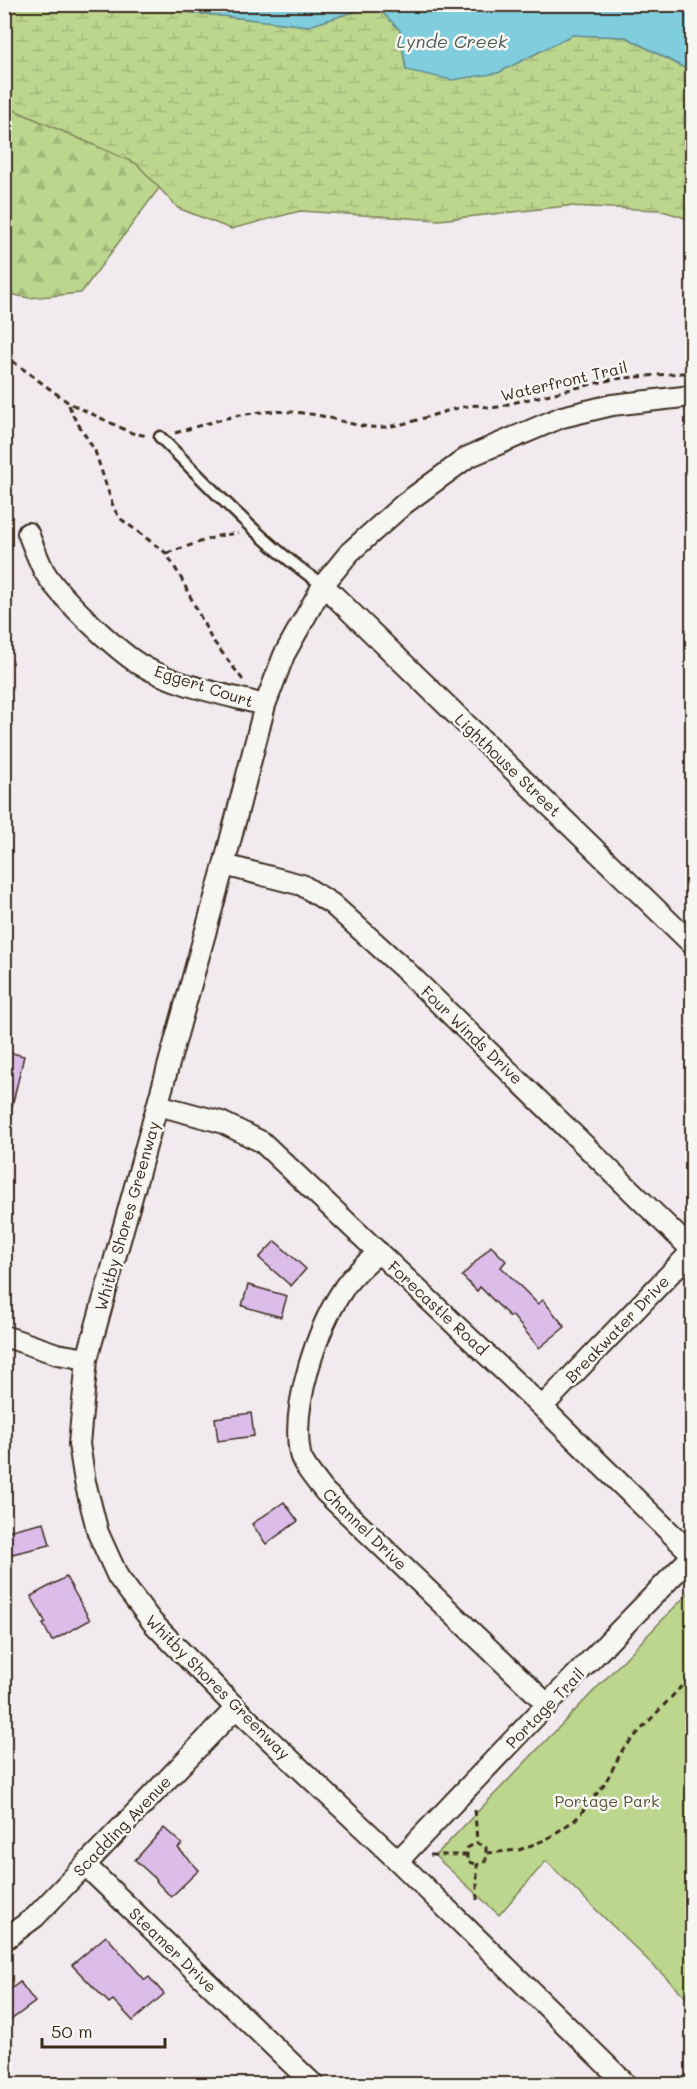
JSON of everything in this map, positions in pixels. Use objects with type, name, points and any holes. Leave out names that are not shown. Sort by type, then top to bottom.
[{"type":"street","name":"Whitby Shores Greenway","points":[[626,2085],[398,1861],[236,1708],[153,1623],[118,1578],[98,1533],[79,1444],[87,1359],[224,865],[265,705],[284,655],[323,585],[350,552],[404,504],[468,458],[561,417],[612,405],[693,396]]},
{"type":"street","name":"Eggert Court","points":[[28,533],[45,572],[66,598],[110,641],[138,663],[196,687],[265,705]]},
{"type":"street","name":"Lighthouse Street","points":[[323,585],[693,944]]},
{"type":"street","name":"Four Winds Drive","points":[[224,865],[302,885],[332,904],[404,969],[693,1250]]},
{"type":"street","name":"Forecastle Road","points":[[158,1105],[220,1122],[262,1142],[542,1407],[693,1555]]},
{"type":"street","name":"Breakwater Drive","points":[[542,1407],[693,1250]]},
{"type":"street","name":"Channel Drive","points":[[379,1252],[345,1286],[328,1313],[299,1408],[300,1456],[325,1492],[548,1705]]},
{"type":"street","points":[[4,1336],[57,1354],[87,1359]]},
{"type":"street","name":"Portage Trail","points":[[398,1861],[693,1555]]},
{"type":"street","name":"Scadding Avenue","points":[[4,1940],[35,1917],[236,1708]]},
{"type":"street","name":"Steamer Drive","points":[[85,1865],[313,2085]]},
{"type":"lane","points":[[160,437],[258,533],[295,566],[323,585]]},
{"type":"path","name":"Waterfront Trail","points":[[4,355],[69,403],[132,434],[160,437],[249,412],[295,412],[364,426],[385,427],[470,406],[496,409],[508,404],[614,379],[693,372]]},
{"type":"path","points":[[69,403],[72,414],[94,451],[114,509],[120,519],[166,554],[180,576],[211,638],[244,682]]},
{"type":"path","points":[[166,554],[218,536],[245,532],[258,533]]},
{"type":"path","points":[[487,1853],[519,1850],[547,1839],[576,1820],[604,1785],[623,1749],[693,1675]]},
{"type":"path","points":[[475,1810],[477,1843]]},
{"type":"path","points":[[477,1843],[486,1847],[487,1853],[486,1860],[477,1865]]},
{"type":"path","points":[[477,1843],[467,1848],[466,1855],[467,1861],[477,1865]]},
{"type":"path","points":[[430,1856],[466,1855]]},
{"type":"path","points":[[477,1865],[477,1899]]},
{"type":"green space","points":[[5,5],[125,5],[309,26],[375,5],[400,30],[406,70],[498,73],[572,35],[626,37],[692,72],[692,220],[659,210],[567,206],[439,220],[300,211],[231,229],[178,208],[137,164],[5,106]]},
{"type":"green space","points":[[4,53],[177,164],[81,293],[29,298],[5,293]]},
{"type":"green space","name":"Portage Park","points":[[692,1589],[692,2003],[546,1861],[499,1915],[435,1856]]},
{"type":"water","points":[[125,5],[375,5],[309,26]]},
{"type":"water","name":"Lynde Creek","points":[[375,5],[692,5],[692,72],[626,37],[572,35],[498,73],[452,80],[406,70],[400,30]]},
{"type":"building","points":[[4,1051],[24,1056],[9,1119],[4,1119]]},
{"type":"building","points":[[275,1241],[306,1269],[291,1286],[259,1258]]},
{"type":"building","points":[[491,1246],[506,1261],[501,1267],[538,1304],[543,1300],[565,1327],[539,1348],[512,1315],[510,1317],[480,1287],[477,1291],[462,1276]]},
{"type":"building","points":[[248,1285],[287,1296],[281,1317],[242,1306]]},
{"type":"building","points":[[251,1413],[254,1436],[218,1441],[215,1418]]},
{"type":"building","points":[[284,1502],[298,1521],[266,1544],[252,1524]]},
{"type":"building","points":[[44,1522],[50,1545],[12,1554],[7,1531]]},
{"type":"building","points":[[66,1577],[90,1620],[52,1641],[43,1624],[46,1623],[31,1596]]},
{"type":"building","points":[[164,1828],[182,1844],[178,1848],[199,1870],[171,1897],[157,1880],[135,1860]]},
{"type":"building","points":[[106,1936],[145,1980],[149,1977],[164,1994],[133,2021],[113,2000],[109,2003],[72,1965]]},
{"type":"building","points":[[20,1982],[35,2002],[4,2025],[4,1994]]}]
